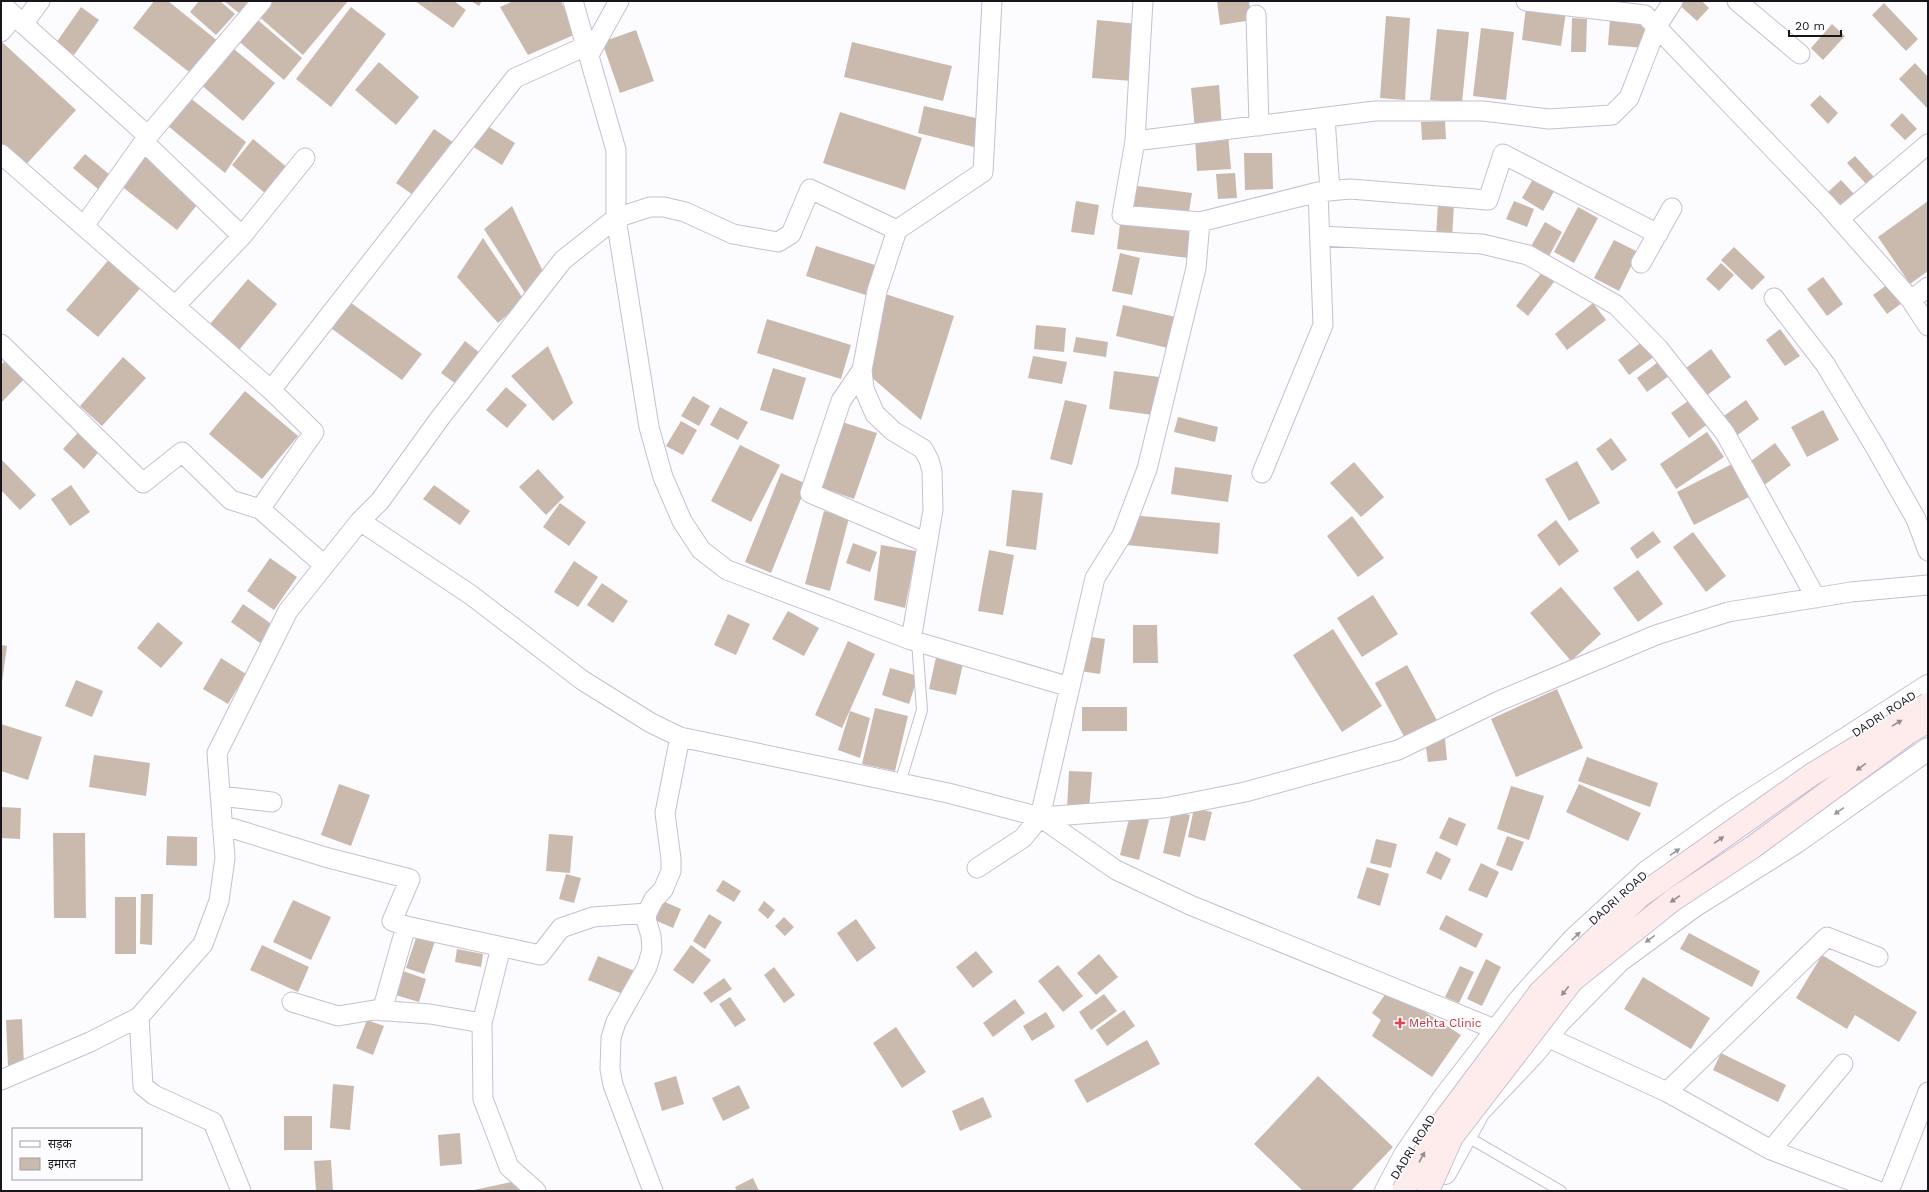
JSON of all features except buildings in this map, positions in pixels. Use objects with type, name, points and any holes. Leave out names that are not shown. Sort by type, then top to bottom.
[{"type":"main road","points":[[1403,1191],[1439,1127],[1540,992],[1640,896],[1812,775],[1928,704]]},
{"type":"main road","points":[[1428,1191],[1452,1137],[1572,981],[1673,900],[1753,847],[1908,733],[1928,722]]},
{"type":"street","points":[[1,32],[13,15],[40,1]]},
{"type":"street","points":[[84,226],[146,139],[262,1]]},
{"type":"street","points":[[573,1],[616,150],[616,218],[649,428],[663,477],[682,521],[701,550],[727,570],[914,640],[1070,687]]},
{"type":"street","points":[[271,390],[515,78],[587,50],[619,1]]},
{"type":"street","points":[[914,640],[933,510],[932,471],[929,460],[923,449],[893,431],[875,414],[864,389],[862,370],[877,291],[898,230],[983,172],[992,1]]},
{"type":"street","points":[[1142,1],[1135,142],[1122,215],[1200,222],[1324,191],[1350,189],[1488,200],[1503,154],[1658,234]]},
{"type":"street","points":[[1526,1],[1645,15],[1658,26],[1839,219],[1911,300],[1928,326]]},
{"type":"street","points":[[1135,142],[1375,111],[1483,111],[1549,119],[1612,115],[1629,98],[1658,26],[1673,1]]},
{"type":"street","points":[[1737,1],[1800,54]]},
{"type":"street","points":[[13,15],[146,139],[242,236]]},
{"type":"street","points":[[1256,15],[1259,126]]},
{"type":"street","points":[[1262,473],[1324,325],[1320,236],[1324,191],[1324,118]]},
{"type":"street","points":[[1839,219],[1928,144]]},
{"type":"street","points":[[1,154],[271,390],[314,432],[260,509]]},
{"type":"street","points":[[175,306],[242,236],[305,158]]},
{"type":"street","points":[[1,1080],[90,1042],[138,1017],[203,944],[219,900],[225,858],[217,753],[288,611],[360,521],[380,501],[440,418],[563,260],[616,218],[650,207],[664,207],[685,212],[733,234],[778,242],[792,234],[810,189],[898,230]]},
{"type":"street","points":[[1641,263],[1672,208]]},
{"type":"street","points":[[977,868],[1023,838],[1040,817],[1095,578],[1122,534],[1147,469],[1196,268],[1200,222]]},
{"type":"street","points":[[1320,236],[1482,244],[1528,255],[1616,305],[1659,350],[1724,433],[1816,598]]},
{"type":"street","points":[[1911,300],[1928,287]]},
{"type":"street","points":[[1774,298],[1825,364],[1916,519],[1928,551]]},
{"type":"street","points":[[1,344],[143,483],[182,452],[231,500],[260,509],[324,565]]},
{"type":"street","points":[[862,370],[841,401],[810,493],[927,543]]},
{"type":"street","points":[[360,521],[471,595],[582,680],[651,723],[680,737],[948,793],[1040,817],[1164,808],[1245,792],[1398,750],[1499,701],[1656,634],[1728,612],[1851,592],[1928,585]]},
{"type":"street","name":"DADRI ROAD","points":[[1386,1191],[1405,1155],[1444,1098],[1519,1001],[1574,938],[1648,871],[1732,812],[1928,686]]},
{"type":"street","points":[[653,1191],[613,1085],[609,1052],[616,1022],[647,967],[652,950],[651,936],[646,919],[647,913],[654,899],[663,890],[671,872],[671,859],[665,813],[680,737]]},
{"type":"street","points":[[1437,1191],[1479,1111],[1540,1045],[1559,1022],[1619,961],[1694,906],[1796,842],[1928,749]]},
{"type":"street","points":[[220,796],[272,802]]},
{"type":"street","points":[[1040,817],[1116,870],[1183,902],[1497,1030],[1667,1092],[1771,1150],[1878,1191]]},
{"type":"street","points":[[222,825],[325,857],[410,878],[392,921],[406,926],[501,947],[540,955],[561,928],[593,917],[647,913]]},
{"type":"street","points":[[382,1011],[406,926]]},
{"type":"street","points":[[1667,1092],[1827,937],[1878,957]]},
{"type":"street","points":[[501,947],[482,1023],[483,1099],[508,1167],[536,1191]]},
{"type":"street","points":[[292,1002],[338,1016],[374,1010],[430,1014],[482,1023]]},
{"type":"street","points":[[138,1017],[143,1086],[154,1095],[213,1122],[240,1191]]},
{"type":"street","points":[[1771,1150],[1843,1064]]},
{"type":"street","points":[[1889,1191],[1928,1092]]},
{"type":"lane","points":[[900,784],[922,710],[914,640]]},
{"type":"lane","points":[[1466,1136],[1561,1191]]},
{"type":"place","name":"Mehta Clinic","points":[[1400,1023]]}]
